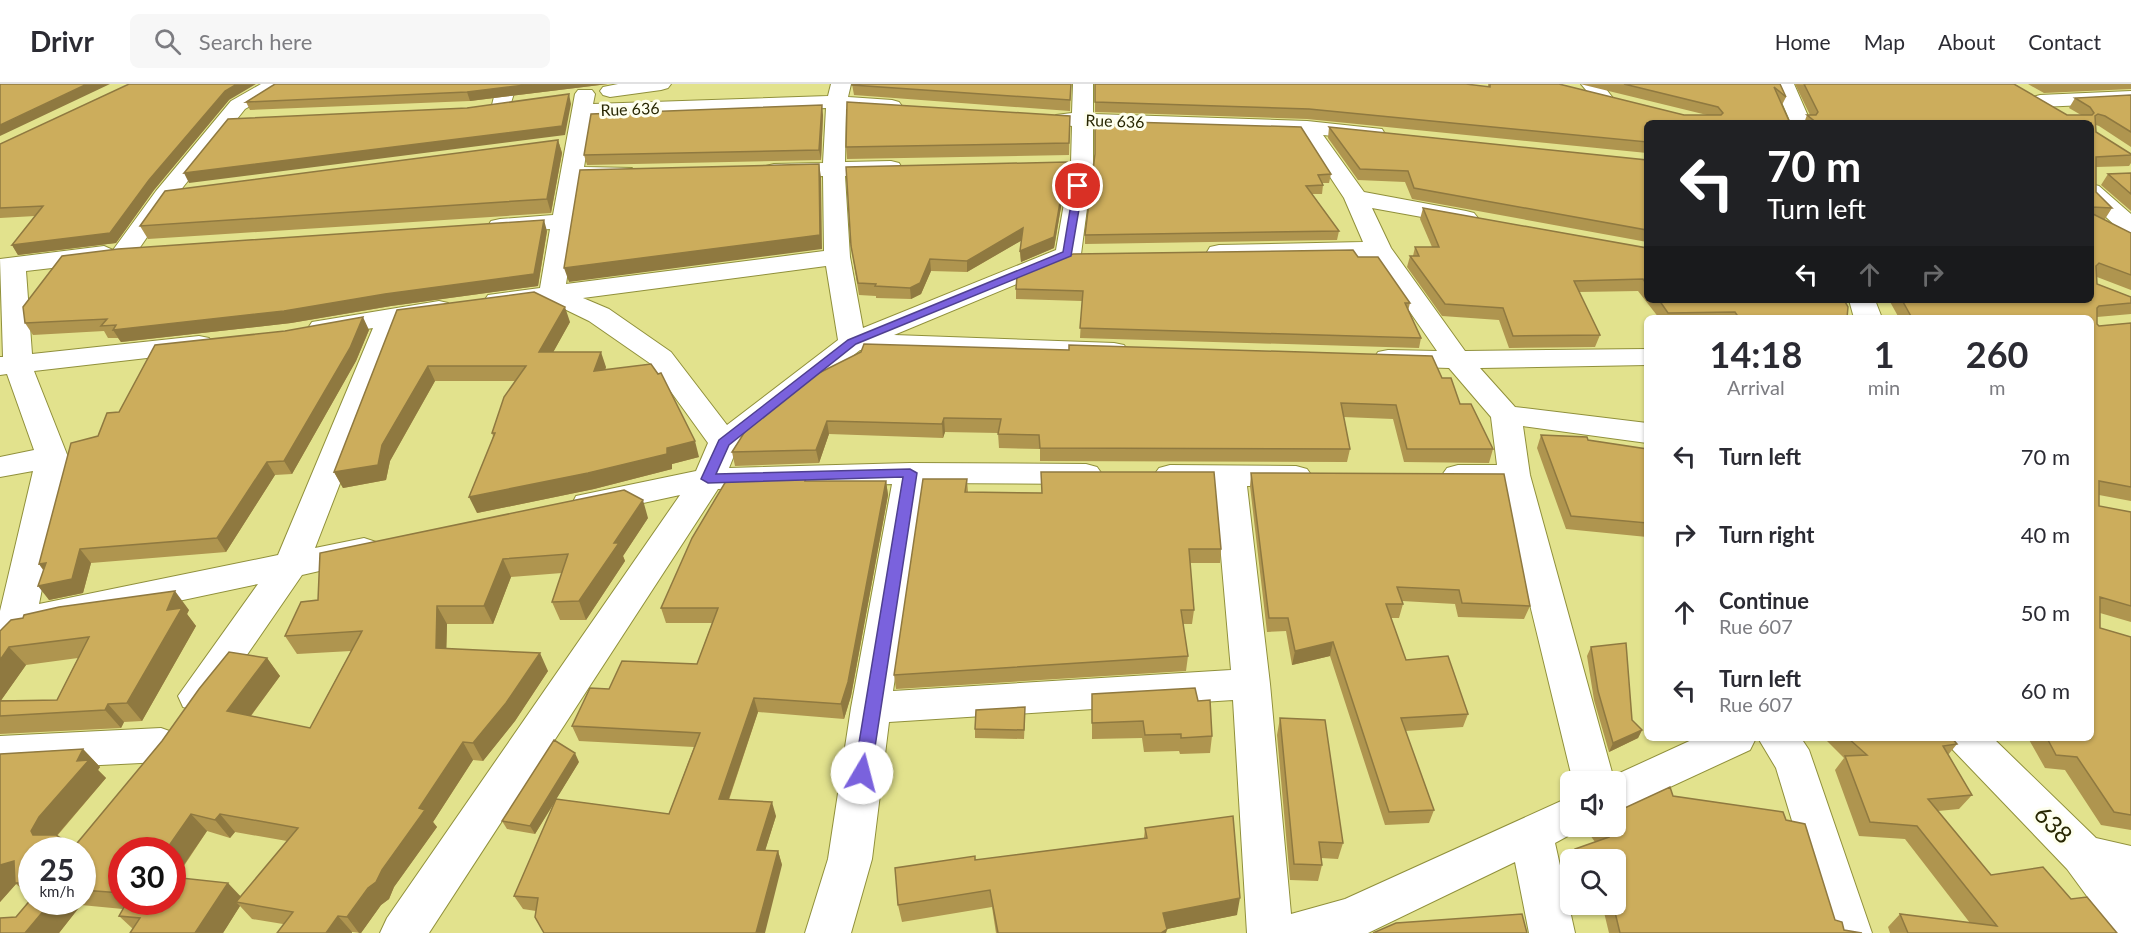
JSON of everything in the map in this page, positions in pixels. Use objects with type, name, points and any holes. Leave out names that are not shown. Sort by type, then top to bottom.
[{"type":"street","points":[[125,251],[164,196],[243,101],[275,84]]},
{"type":"street","points":[[502,105],[507,84]]},
{"type":"street","points":[[561,97],[584,102],[661,84]]},
{"type":"street","points":[[403,933],[708,479],[724,443],[852,342],[1077,254],[1070,163],[1084,120],[1083,84]]},
{"type":"street","points":[[1784,84],[1800,120]]},
{"type":"street","points":[[1569,90],[1597,91],[1626,104]]},
{"type":"street","points":[[2020,90],[2067,117]]},
{"type":"street","points":[[838,93],[834,170],[837,257],[852,342]]},
{"type":"street","name":"Rue 636","points":[[584,102],[838,93],[907,107]]},
{"type":"street","points":[[2040,101],[2131,97]]},
{"type":"street","points":[[481,108],[525,102]]},
{"type":"street","points":[[552,294],[571,174],[565,144],[584,102]]},
{"type":"street","name":"Rue 636","points":[[1048,118],[1306,127],[1389,135]]},
{"type":"street","points":[[228,120],[251,119]]},
{"type":"street","points":[[1306,127],[1356,198],[1379,249],[1457,360],[1506,415],[1514,475],[1591,771]]},
{"type":"street","points":[[750,171],[916,168]]},
{"type":"street","points":[[571,174],[643,173]]},
{"type":"street","points":[[164,196],[199,191]]},
{"type":"street","points":[[2094,194],[2131,227]]},
{"type":"street","points":[[1356,198],[1484,221]]},
{"type":"street","points":[[481,227],[564,221]]},
{"type":"street","points":[[160,248],[7,266],[9,365],[52,457],[6,630],[396,543]]},
{"type":"street","points":[[1200,252],[1379,249]]},
{"type":"street","points":[[302,331],[466,305],[837,257]]},
{"type":"street","points":[[552,294],[599,315],[662,358],[724,443]]},
{"type":"street","points":[[132,780],[161,745],[291,565],[391,316]]},
{"type":"street","points":[[9,365],[220,341]]},
{"type":"street","points":[[852,342],[1140,352]]},
{"type":"street","points":[[1363,357],[1457,360],[1644,357]]},
{"type":"street","points":[[1506,415],[1644,433]]},
{"type":"street","points":[[0,467],[52,457]]},
{"type":"street","points":[[828,933],[850,860],[871,708],[910,473]]},
{"type":"street","points":[[557,510],[708,479],[910,473],[1325,476]]},
{"type":"street","points":[[1431,475],[1514,475]]},
{"type":"street","points":[[1230,476],[1251,684],[1270,933]]},
{"type":"street","points":[[871,708],[1251,684]]},
{"type":"street","points":[[1626,789],[1730,741]]},
{"type":"street","points":[[1780,741],[1796,762],[1849,933]]},
{"type":"street","name":"638","points":[[1970,741],[2082,855],[2131,919]]},
{"type":"street","points":[[0,753],[161,745]]},
{"type":"street","points":[[1299,933],[1352,918],[1560,820]]},
{"type":"street","points":[[1531,834],[1552,933]]},
{"type":"street","points":[[2082,855],[2131,866]]},
{"type":"building","points":[[0,84],[87,84],[0,125]]},
{"type":"building","points":[[129,84],[237,84],[225,91],[149,180],[110,233],[12,245],[43,206],[0,208],[0,144]]},
{"type":"building","points":[[275,84],[534,84],[467,92],[246,102]]},
{"type":"building","points":[[852,84],[1071,84],[1070,100]]},
{"type":"building","points":[[1095,84],[1466,84],[1490,87],[1490,84],[1559,84],[1684,115],[1721,115],[1723,113],[1718,107],[1624,84],[1780,84],[1786,97],[1774,87],[1789,120],[1644,120],[1644,142],[1309,109],[1095,102]]},
{"type":"building","points":[[1804,84],[2014,84],[2067,115],[2092,115],[2094,113],[2090,107],[2075,98],[2131,95],[2131,132],[2105,116],[2098,114],[2095,116],[2096,132],[2131,155],[2096,157],[2096,192],[2112,208],[2094,207],[2094,120],[1813,120],[1807,115],[1816,115],[1818,112]]},
{"type":"building","points":[[569,94],[562,126],[184,173],[228,119],[467,108]]},
{"type":"building","points":[[847,102],[1070,116],[1069,143],[846,147]]},
{"type":"building","points":[[822,105],[819,150],[584,155],[591,114]]},
{"type":"building","points":[[1095,121],[1301,127],[1331,174],[1318,175],[1323,185],[1306,186],[1339,231],[1085,235],[1095,154]]},
{"type":"building","points":[[1329,127],[1644,160],[1644,229],[1414,188],[1408,171],[1360,169]]},
{"type":"building","points":[[558,140],[547,199],[140,226],[165,191]]},
{"type":"building","points":[[1067,162],[1054,237],[1020,251],[1023,228],[967,261],[930,259],[920,283],[910,288],[858,283],[851,246],[846,167]]},
{"type":"building","points":[[819,164],[820,235],[564,268],[580,170]]},
{"type":"building","points":[[2131,173],[2131,194],[2108,174]]},
{"type":"building","points":[[1423,208],[1644,247],[1644,280],[1574,281],[1600,335],[1513,336],[1503,308],[1445,304],[1410,256],[1419,256],[1415,247],[1439,247]]},
{"type":"building","points":[[2094,214],[2131,233],[2131,275],[2099,263],[2096,266],[2097,284],[2131,297],[2131,303],[2099,306],[2097,324],[2099,326],[2131,323],[2131,487],[2099,481],[2099,506],[2131,512],[2131,606],[2100,597],[2100,628],[2131,637],[2131,815],[2114,812],[2077,757],[2056,755],[2049,741],[2094,741],[2094,315],[1910,315],[1904,303],[2094,303]]},
{"type":"building","points":[[544,220],[534,274],[385,294],[284,311],[113,330],[116,325],[101,326],[107,319],[25,323],[23,307],[62,256],[118,249]]},
{"type":"building","points":[[1353,250],[1358,257],[1378,257],[1410,303],[1405,303],[1421,338],[1080,328],[1083,291],[1016,289],[1017,276],[1073,254]]},
{"type":"building","points":[[534,292],[565,307],[539,352],[601,352],[594,371],[651,364],[658,374],[661,373],[695,441],[667,448],[667,454],[588,473],[469,497],[495,433],[492,433],[504,397],[526,366],[428,366],[382,445],[378,465],[334,472],[397,310]]},
{"type":"building","points":[[1661,303],[1846,303],[1848,307],[1847,315],[1668,313]]},
{"type":"building","points":[[363,317],[350,348],[284,461],[267,462],[217,538],[80,549],[72,579],[38,586],[46,563],[39,564],[71,443],[98,436],[107,413],[119,412],[155,345],[285,331]]},
{"type":"building","points":[[864,344],[1069,350],[1069,345],[1432,356],[1442,378],[1451,378],[1460,404],[1471,404],[1493,449],[1407,449],[1396,405],[1341,403],[1350,449],[1040,448],[1039,435],[998,434],[1001,419],[944,418],[942,424],[827,421],[816,450],[732,452],[749,425],[811,377],[861,352]]},
{"type":"building","points":[[1541,435],[1587,437],[1588,440],[1644,449],[1644,523],[1571,516]]},
{"type":"building","points":[[1041,472],[1214,472],[1221,549],[1189,549],[1194,610],[1181,610],[1188,656],[894,675],[923,479],[967,479],[965,492],[1042,493]]},
{"type":"building","points":[[1251,473],[1504,474],[1530,606],[1462,603],[1459,590],[1397,587],[1403,604],[1386,604],[1406,660],[1448,656],[1468,714],[1401,718],[1434,810],[1389,812],[1333,642],[1295,651],[1288,618],[1269,618]]},
{"type":"building","points":[[807,474],[805,481],[886,481],[848,682],[841,704],[754,698],[719,799],[772,802],[757,850],[778,851],[756,933],[544,933],[535,917],[538,898],[514,896],[556,799],[669,814],[700,733],[572,726],[590,688],[609,689],[622,661],[697,664],[718,608],[661,608],[692,538],[729,476]]},
{"type":"building","points":[[624,490],[643,500],[614,543],[619,543],[579,601],[552,602],[568,554],[503,559],[484,606],[437,606],[436,648],[540,653],[506,703],[473,743],[463,742],[419,808],[425,810],[376,882],[368,888],[347,917],[338,916],[326,933],[277,933],[293,912],[236,902],[298,828],[220,814],[215,820],[191,814],[175,837],[108,837],[108,892],[96,891],[96,837],[82,837],[162,741],[229,652],[267,658],[227,711],[310,728],[362,631],[285,636],[301,602],[318,600],[320,553]]},
{"type":"building","points":[[175,591],[167,610],[182,608],[127,703],[108,704],[105,710],[0,716],[0,701],[57,700],[89,637],[9,647],[0,660],[0,631],[11,620],[59,607]]},
{"type":"building","points":[[1626,643],[1632,720],[1642,730],[1613,743],[1598,691],[1591,647]]},
{"type":"building","points":[[1195,688],[1198,701],[1210,700],[1212,736],[1181,738],[1181,734],[1145,735],[1143,721],[1092,723],[1092,694]]},
{"type":"building","points":[[1025,707],[1024,730],[975,729],[976,710]]},
{"type":"building","points":[[1280,718],[1325,720],[1343,843],[1319,842],[1322,865],[1294,864]]},
{"type":"building","points":[[554,740],[575,753],[530,826],[502,821]]},
{"type":"building","points":[[1851,741],[1954,741],[1957,744],[1943,746],[1972,795],[1928,799],[1991,875],[2043,867],[2071,899],[2087,897],[2117,933],[1908,933],[1900,914],[1997,926],[1917,826],[1870,822],[1845,756],[1867,755]]},
{"type":"building","points":[[83,749],[77,761],[89,760],[39,817],[31,831],[33,835],[59,837],[18,837],[18,883],[15,883],[14,861],[0,865],[0,754]]},
{"type":"building","points":[[1670,787],[1673,796],[1783,812],[1786,820],[1805,824],[1835,920],[1842,922],[1844,930],[1862,933],[1620,933],[1616,915],[1626,915],[1626,849],[1575,849],[1609,837],[1626,837],[1626,807]]},
{"type":"building","points":[[1233,816],[1240,898],[1163,913],[1167,929],[1161,933],[998,933],[990,890],[898,905],[895,868],[975,856],[975,860],[1147,838],[1145,828]]},
{"type":"building","points":[[186,878],[228,883],[195,933],[130,933],[140,918],[119,916],[186,915]]},
{"type":"building","points":[[1522,914],[1527,933],[1373,933],[1396,923]]},
{"type":"building","points":[[18,915],[40,915],[25,933],[0,933],[0,918],[16,917]]},
{"type":"route","points":[[862,773],[910,473],[708,479],[724,443],[852,342],[1068,254],[1078,186]]}]
